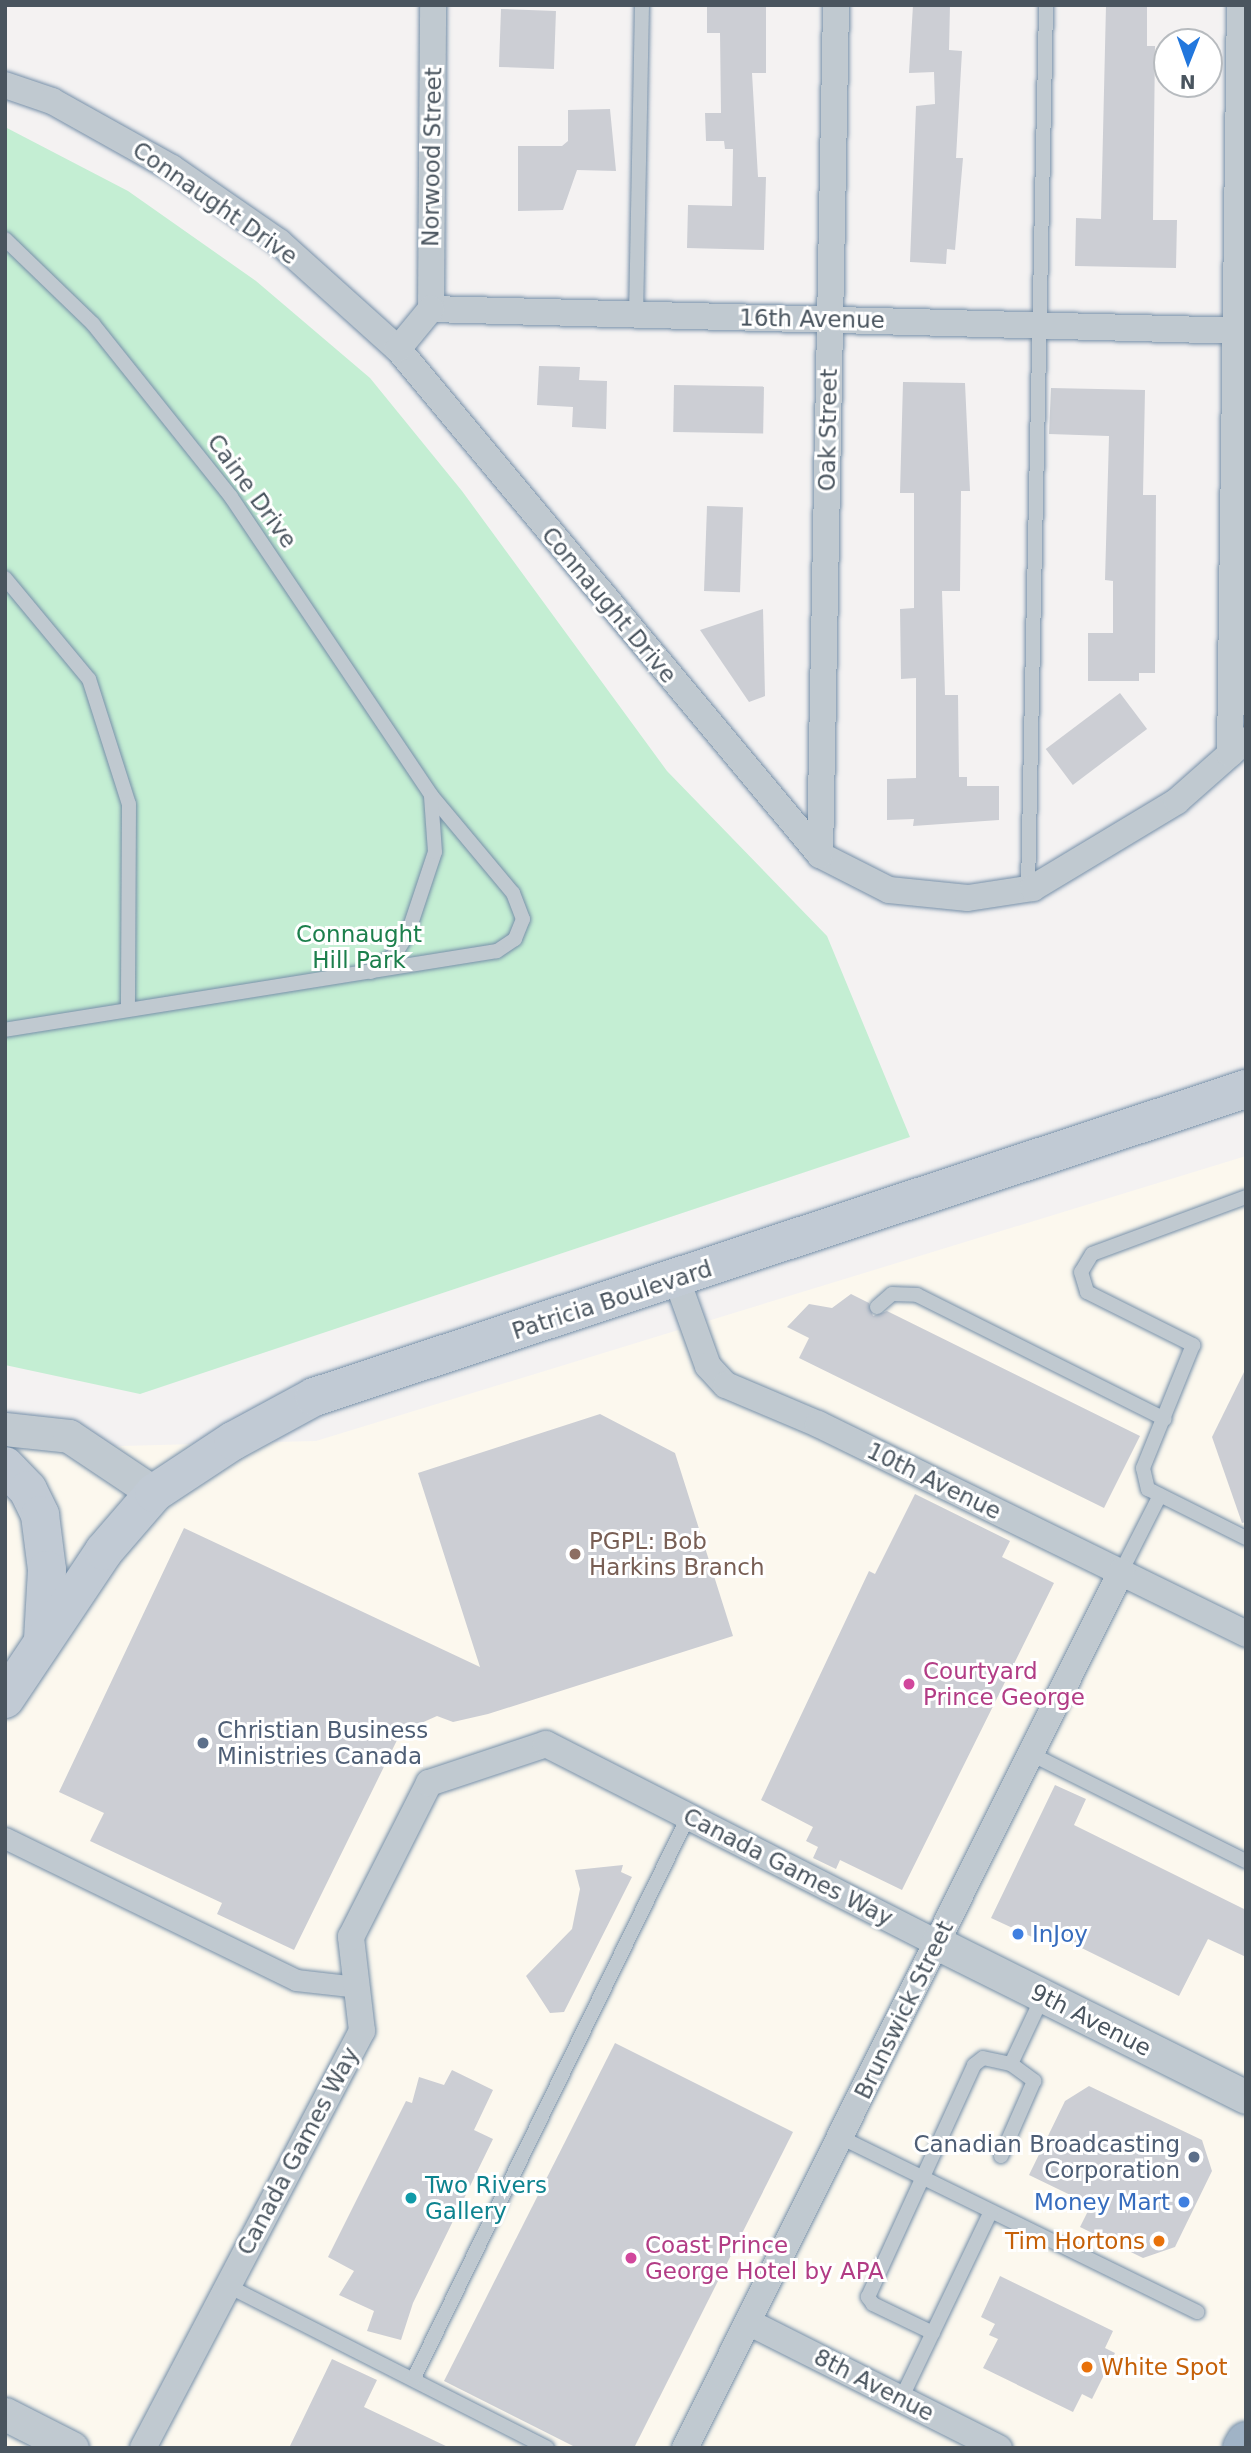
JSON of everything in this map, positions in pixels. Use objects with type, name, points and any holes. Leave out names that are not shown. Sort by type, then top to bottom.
[{"type":"highway","points":[[1242,2448],[1246,2441]]},
{"type":"main road","name":"Patricia Boulevard","points":[[5,1699],[104,1551],[153,1493],[233,1441],[314,1397],[677,1280],[1246,1089]]},
{"type":"main road","points":[[5,1466],[28,1490],[40,1515],[47,1570],[43,1639]]},
{"type":"street","name":"Norwood Street","points":[[430,309],[433,5]]},
{"type":"street","name":"Oak Street","points":[[820,855],[836,5]]},
{"type":"street","points":[[1238,747],[1242,330],[1240,5]]},
{"type":"street","name":"Connaught Drive","points":[[5,85],[52,101],[172,168],[279,242],[398,349],[820,855],[889,890],[968,898],[1028,888],[1177,801],[1238,747]]},
{"type":"street","name":"16th Avenue","points":[[430,309],[636,317],[830,319],[1242,330]]},
{"type":"street","points":[[398,349],[430,309]]},
{"type":"street","name":"10th Avenue","points":[[677,1280],[708,1366],[726,1385],[818,1424],[1246,1634]]},
{"type":"street","points":[[5,1429],[69,1436],[153,1493]]},
{"type":"street","name":"Brunswick Street","points":[[685,2448],[1121,1572]]},
{"type":"street","name":"Canada Games Way","points":[[143,2448],[226,2285],[279,2196],[362,2031],[351,1937],[429,1783],[545,1744],[937,1943]]},
{"type":"street","points":[[5,1838],[296,1980],[356,1987]]},
{"type":"street","name":"9th Avenue","points":[[937,1943],[1246,2097]]},
{"type":"street","name":"8th Avenue","points":[[748,2322],[999,2448]]},
{"type":"street","points":[[5,2414],[72,2448]]},
{"type":"lane","points":[[636,317],[642,5]]},
{"type":"lane","points":[[1028,888],[1043,325],[1046,5]]},
{"type":"lane","name":"Caine Drive","points":[[5,239],[93,324],[223,486],[431,794],[513,892],[523,919],[515,939],[497,951],[5,1030]]},
{"type":"lane","points":[[5,578],[89,679],[130,804],[128,1009]]},
{"type":"lane","points":[[371,972],[396,953],[408,933],[435,852],[431,794]]},
{"type":"lane","points":[[1246,1197],[1093,1254],[1081,1272],[1087,1292],[1192,1345],[1165,1419],[1143,1468],[1148,1489],[1246,1538]]},
{"type":"lane","points":[[877,1307],[892,1294],[917,1295],[1165,1419]]},
{"type":"lane","points":[[1121,1572],[1160,1494]]},
{"type":"lane","points":[[1031,1754],[1246,1861]]},
{"type":"lane","points":[[414,2378],[689,1815]]},
{"type":"lane","points":[[1011,2064],[1043,1996]]},
{"type":"lane","points":[[933,2333],[873,2304],[868,2297],[974,2065],[994,2057],[1011,2064],[1034,2081],[1001,2156]]},
{"type":"lane","points":[[841,2137],[1198,2312]]},
{"type":"lane","points":[[901,2399],[991,2211]]},
{"type":"lane","points":[[226,2285],[414,2378],[547,2448]]},
{"type":"shaded area","points":[[1246,1156],[1246,2448],[5,2448],[5,1449],[316,1441]]},
{"type":"green space","name":"Connaught Hill Park","points":[[5,127],[128,191],[256,281],[370,378],[462,491],[667,771],[827,936],[910,1137],[140,1394],[5,1365]]},
{"type":"building","points":[[913,5],[950,5],[949,50],[962,51],[956,158],[963,158],[955,250],[947,249],[946,264],[910,262],[916,106],[935,104],[934,72],[909,73]]},
{"type":"building","points":[[1106,5],[1147,5],[1147,46],[1153,46],[1153,220],[1177,220],[1176,268],[1075,266],[1076,218],[1101,219]]},
{"type":"building","points":[[707,7],[766,7],[766,73],[752,73],[758,177],[766,177],[764,250],[687,248],[688,205],[732,206],[733,149],[725,149],[724,141],[706,141],[705,113],[721,113],[720,33],[707,33]]},
{"type":"building","points":[[501,9],[556,11],[554,69],[499,67]]},
{"type":"building","points":[[610,109],[616,171],[577,170],[563,210],[518,211],[518,146],[562,146],[568,141],[568,110]]},
{"type":"building","points":[[539,366],[580,367],[579,380],[607,381],[606,429],[572,427],[573,407],[537,405]]},
{"type":"building","points":[[903,382],[965,383],[970,491],[961,491],[960,591],[942,591],[945,695],[958,695],[959,777],[967,777],[967,786],[999,786],[999,820],[913,826],[914,819],[887,820],[887,779],[916,778],[916,678],[901,679],[900,609],[914,608],[914,493],[900,493]]},
{"type":"building","points":[[674,385],[764,387],[763,434],[673,432]]},
{"type":"building","points":[[1051,388],[1145,390],[1143,495],[1156,495],[1155,673],[1139,673],[1139,681],[1088,681],[1088,633],[1113,633],[1113,581],[1105,580],[1109,436],[1049,434]]},
{"type":"building","points":[[707,506],[743,507],[740,592],[704,591]]},
{"type":"building","points":[[763,609],[765,696],[749,702],[700,630]]},
{"type":"building","points":[[1120,693],[1147,729],[1073,785],[1046,749]]},
{"type":"building","points":[[851,1294],[869,1303],[873,1316],[887,1311],[1140,1436],[1104,1508],[799,1358],[809,1338],[787,1327],[809,1304],[832,1308]]},
{"type":"building","points":[[1246,1368],[1246,1522],[1242,1523],[1212,1437]]},
{"type":"building","points":[[600,1414],[675,1453],[733,1636],[488,1714],[453,1722],[437,1716],[401,1732],[294,1950],[217,1914],[222,1903],[90,1841],[104,1813],[59,1792],[184,1528],[480,1667],[418,1473]]},
{"type":"building","points":[[915,1494],[1010,1541],[1002,1557],[1054,1583],[902,1890],[840,1860],[836,1869],[813,1858],[818,1847],[806,1841],[813,1827],[761,1800],[869,1571],[875,1574]]},
{"type":"building","points":[[1055,1785],[1086,1799],[1074,1825],[1246,1910],[1246,1957],[1208,1939],[1179,1996],[1037,1926],[1032,1937],[991,1918]]},
{"type":"building","points":[[623,1865],[621,1872],[632,1877],[564,2012],[550,2013],[526,1976],[572,1929],[580,1889],[575,1870]]},
{"type":"building","points":[[615,2043],[793,2132],[634,2448],[577,2448],[444,2381]]},
{"type":"building","name":"Two Rivers Gallery","points":[[452,2070],[493,2090],[474,2130],[493,2139],[413,2303],[401,2340],[367,2331],[374,2311],[339,2295],[354,2271],[328,2257],[406,2101],[412,2103],[419,2077],[444,2085]]},
{"type":"building","points":[[1089,2086],[1202,2140],[1212,2171],[1175,2247],[1143,2258],[1080,2227],[1091,2205],[1029,2175],[1065,2101]]},
{"type":"building","points":[[1000,2276],[1113,2331],[1105,2348],[1115,2353],[1092,2399],[1082,2394],[1073,2412],[983,2368],[998,2339],[989,2335],[995,2324],[981,2317]]},
{"type":"building","points":[[332,2359],[377,2380],[364,2407],[450,2448],[289,2448]]},
{"type":"place","name":"PGPL: Bob Harkins Branch","points":[[575,1554]]},
{"type":"place","name":"Courtyard Prince George","points":[[909,1684]]},
{"type":"place","name":"Christian Business Ministries Canada","points":[[203,1743]]},
{"type":"place","name":"InJoy","points":[[1018,1934]]},
{"type":"place","name":"Canadian Broadcasting Corporation","points":[[1194,2157]]},
{"type":"place","name":"Two Rivers Gallery","points":[[411,2198]]},
{"type":"place","name":"Money Mart","points":[[1184,2202]]},
{"type":"place","name":"Tim Hortons","points":[[1159,2241]]},
{"type":"place","name":"Coast Prince George Hotel by APA","points":[[631,2258]]},
{"type":"place","name":"White Spot","points":[[1087,2367]]}]
